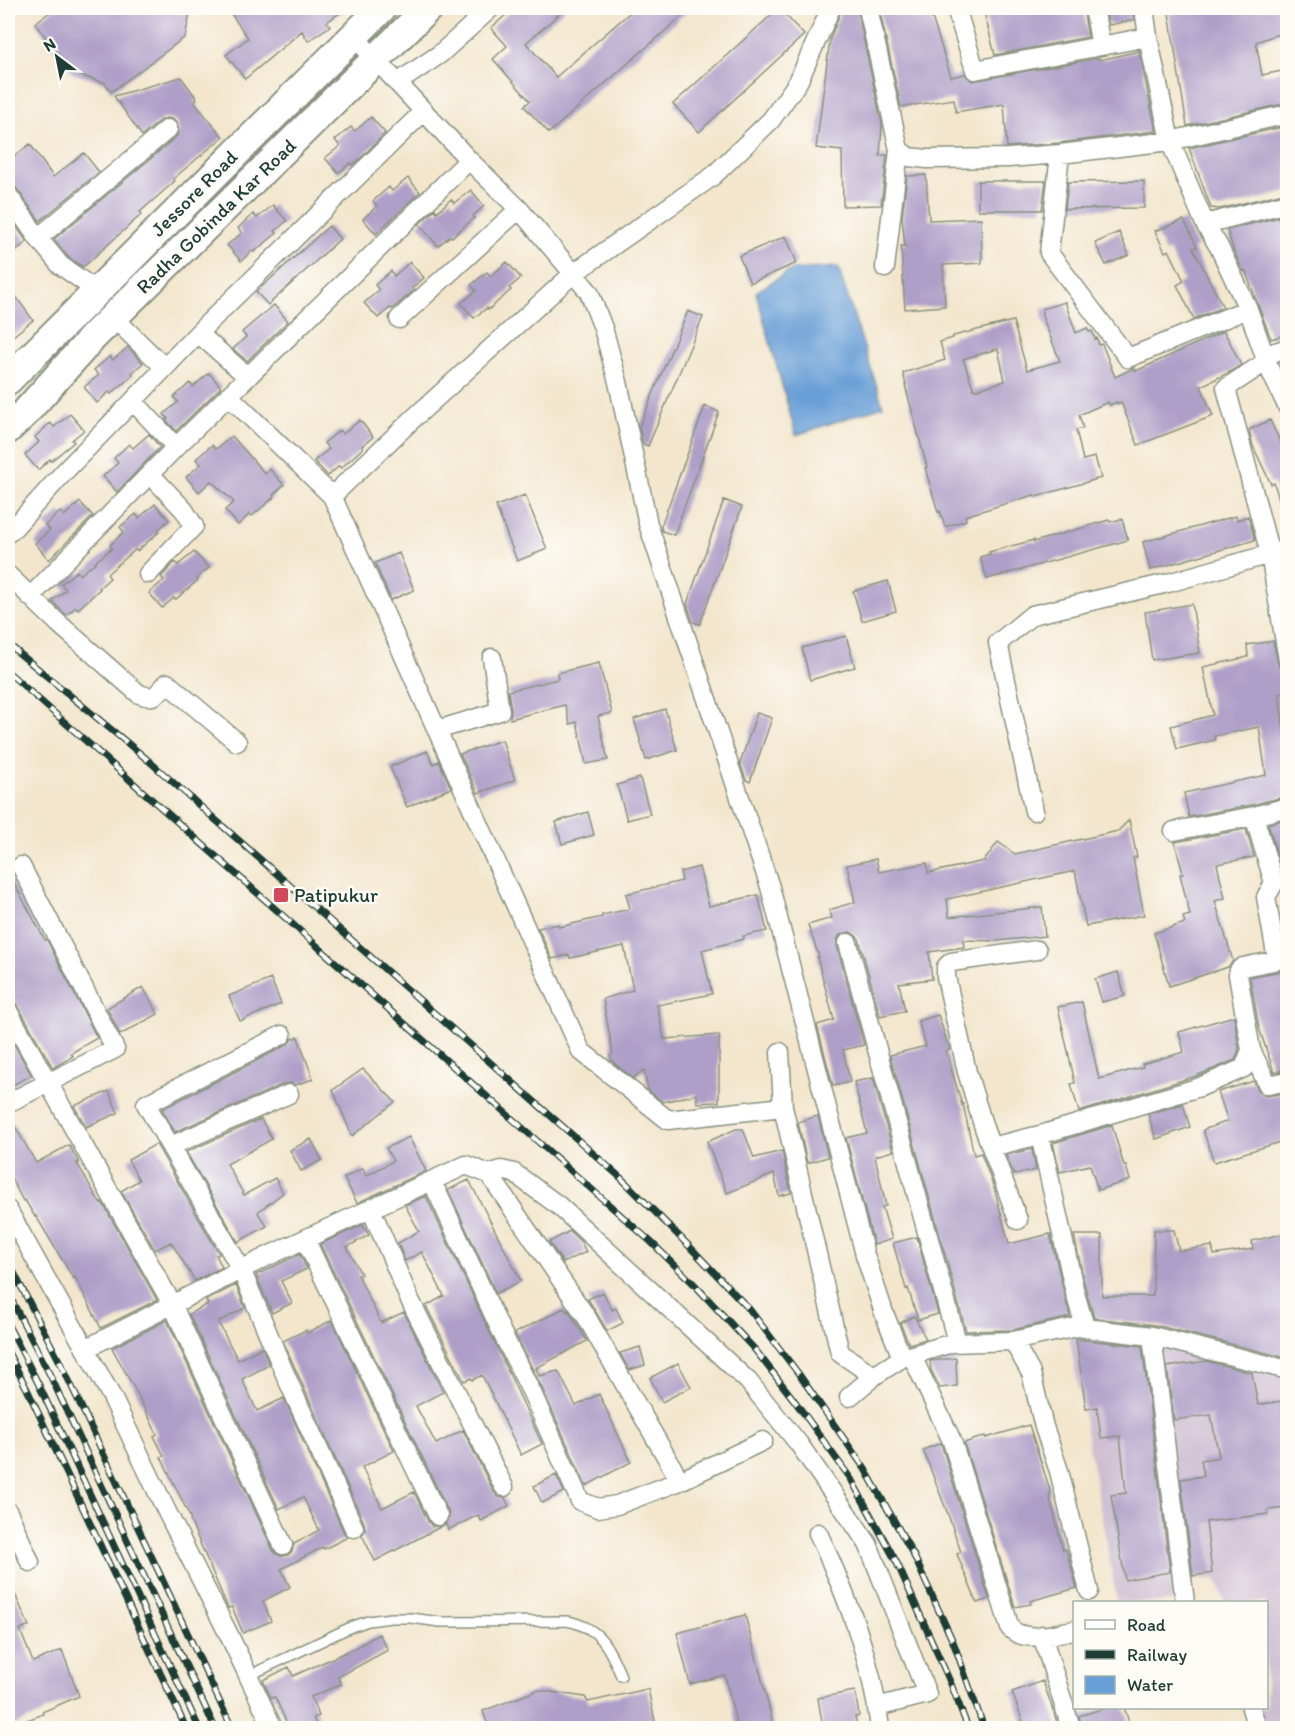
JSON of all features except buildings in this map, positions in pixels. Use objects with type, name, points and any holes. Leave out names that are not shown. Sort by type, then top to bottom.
[{"type":"main road","name":"Jessore Road","points":[[11,368],[75,314],[382,8]]},
{"type":"main road","name":"Radha Gobinda Kar Road","points":[[8,429],[105,325],[428,8]]},
{"type":"main road","points":[[75,314],[105,325]]},
{"type":"street","points":[[398,83],[440,54],[491,8]]},
{"type":"street","points":[[332,496],[415,417],[574,273],[713,177],[771,120],[798,82],[831,8]]},
{"type":"street","points":[[868,8],[899,150],[885,268]]},
{"type":"street","points":[[956,8],[975,70],[1148,37]]},
{"type":"street","points":[[1094,8],[1101,46]]},
{"type":"street","points":[[1144,8],[1170,141],[1205,224],[1220,247],[1248,309],[1287,408]]},
{"type":"street","points":[[353,35],[469,160],[519,209],[589,292],[603,328],[618,382],[648,524],[770,887],[865,1255],[884,1312],[952,1442],[1010,1628],[1016,1634],[1024,1637],[1073,1630]]},
{"type":"street","points":[[8,533],[198,333],[424,111]]},
{"type":"street","points":[[899,150],[909,157],[927,159],[1008,158],[1060,154],[1170,141],[1287,114]]},
{"type":"street","points":[[38,238],[168,129]]},
{"type":"street","points":[[1060,154],[1049,253],[1128,358],[1248,309]]},
{"type":"street","points":[[30,597],[176,447],[469,160]]},
{"type":"street","points":[[8,195],[38,238],[60,264],[97,291]]},
{"type":"street","points":[[1205,224],[1287,203]]},
{"type":"street","points":[[399,319],[519,209]]},
{"type":"street","points":[[105,325],[165,368]]},
{"type":"street","points":[[198,333],[248,377]]},
{"type":"street","points":[[1287,348],[1266,358],[1226,388],[1279,551],[1287,660]]},
{"type":"street","points":[[229,396],[332,496],[581,1051],[668,1120],[783,1107]]},
{"type":"street","points":[[133,401],[176,447]]},
{"type":"street","points":[[148,574],[194,526],[184,510],[150,474]]},
{"type":"street","points":[[1035,811],[998,643],[1032,615],[1168,583],[1279,551]]},
{"type":"street","points":[[8,575],[58,624],[139,694],[154,696],[167,683],[237,742]]},
{"type":"street","points":[[437,730],[500,711],[492,658]]},
{"type":"street","points":[[1174,831],[1254,816],[1287,807]]},
{"type":"street","points":[[1254,816],[1274,883],[1266,897],[1282,959],[1242,967],[1238,975],[1251,1050],[1268,1085],[1287,1081]]},
{"type":"street","points":[[8,1103],[114,1049],[21,866]]},
{"type":"street","points":[[848,943],[957,1342]]},
{"type":"street","points":[[1018,1220],[967,1072],[946,977],[946,967],[951,962],[1037,950]]},
{"type":"street","points":[[8,1011],[172,1304],[283,1545]]},
{"type":"street","points":[[282,1035],[146,1104],[241,1269],[354,1528]]},
{"type":"street","points":[[991,1147],[1040,1135],[1200,1087],[1244,1068],[1251,1050]]},
{"type":"street","points":[[780,1052],[783,1107],[840,1353],[874,1376]]},
{"type":"street","points":[[171,1146],[289,1094]]},
{"type":"street","points":[[1040,1135],[1085,1328]]},
{"type":"street","points":[[85,1349],[241,1269],[466,1164],[489,1173],[586,1318],[680,1481]]},
{"type":"street","points":[[489,1173],[501,1170],[514,1173],[559,1206],[748,1381],[799,1444],[868,1544],[927,1694],[877,1707]]},
{"type":"street","points":[[432,1181],[580,1501],[598,1508],[617,1505],[680,1481],[763,1441]]},
{"type":"street","points":[[371,1209],[409,1298],[504,1487]]},
{"type":"street","points":[[8,1210],[112,1397],[273,1728]]},
{"type":"street","points":[[305,1239],[438,1516]]},
{"type":"street","points":[[849,1397],[874,1376],[907,1357],[957,1342],[1013,1341],[1077,1327],[1152,1336],[1287,1370]]},
{"type":"street","points":[[1152,1336],[1185,1601]]},
{"type":"street","points":[[1013,1341],[1031,1373],[1044,1427],[1059,1471],[1089,1591]]},
{"type":"street","points":[[8,1512],[30,1562]]},
{"type":"street","points":[[818,1533],[840,1582],[859,1635],[880,1728]]},
{"type":"street","points":[[1042,1635],[1071,1728]]},
{"type":"street","points":[[1252,1709],[1257,1728]]},
{"type":"lane","points":[[248,1676],[351,1627],[368,1621],[411,1618],[440,1622],[577,1623],[598,1635],[610,1649],[621,1676]]},
{"type":"shaded area","points":[[1069,1336],[1165,1346],[1287,1373],[1287,1725],[1263,1728],[1256,1709],[1268,1709],[1268,1601],[1224,1601],[1217,1579],[1175,1580],[1181,1601],[1117,1601]]},
{"type":"water","points":[[838,267],[883,406],[796,435],[756,292],[791,270]]},
{"type":"railway","points":[[8,644],[149,761],[621,1178],[750,1310],[798,1373],[865,1469],[914,1556],[954,1644],[984,1728]]},
{"type":"railway","points":[[8,672],[650,1241],[693,1283],[756,1351],[851,1479],[897,1563],[968,1728]]},
{"type":"railway","points":[[8,1261],[64,1370],[232,1728]]},
{"type":"railway","points":[[8,1293],[51,1377],[215,1728]]},
{"type":"railway","points":[[8,1325],[38,1383],[199,1728]]},
{"type":"railway","points":[[8,1352],[186,1728]]},
{"type":"place","name":"Patipukur","points":[[281,895]]}]
